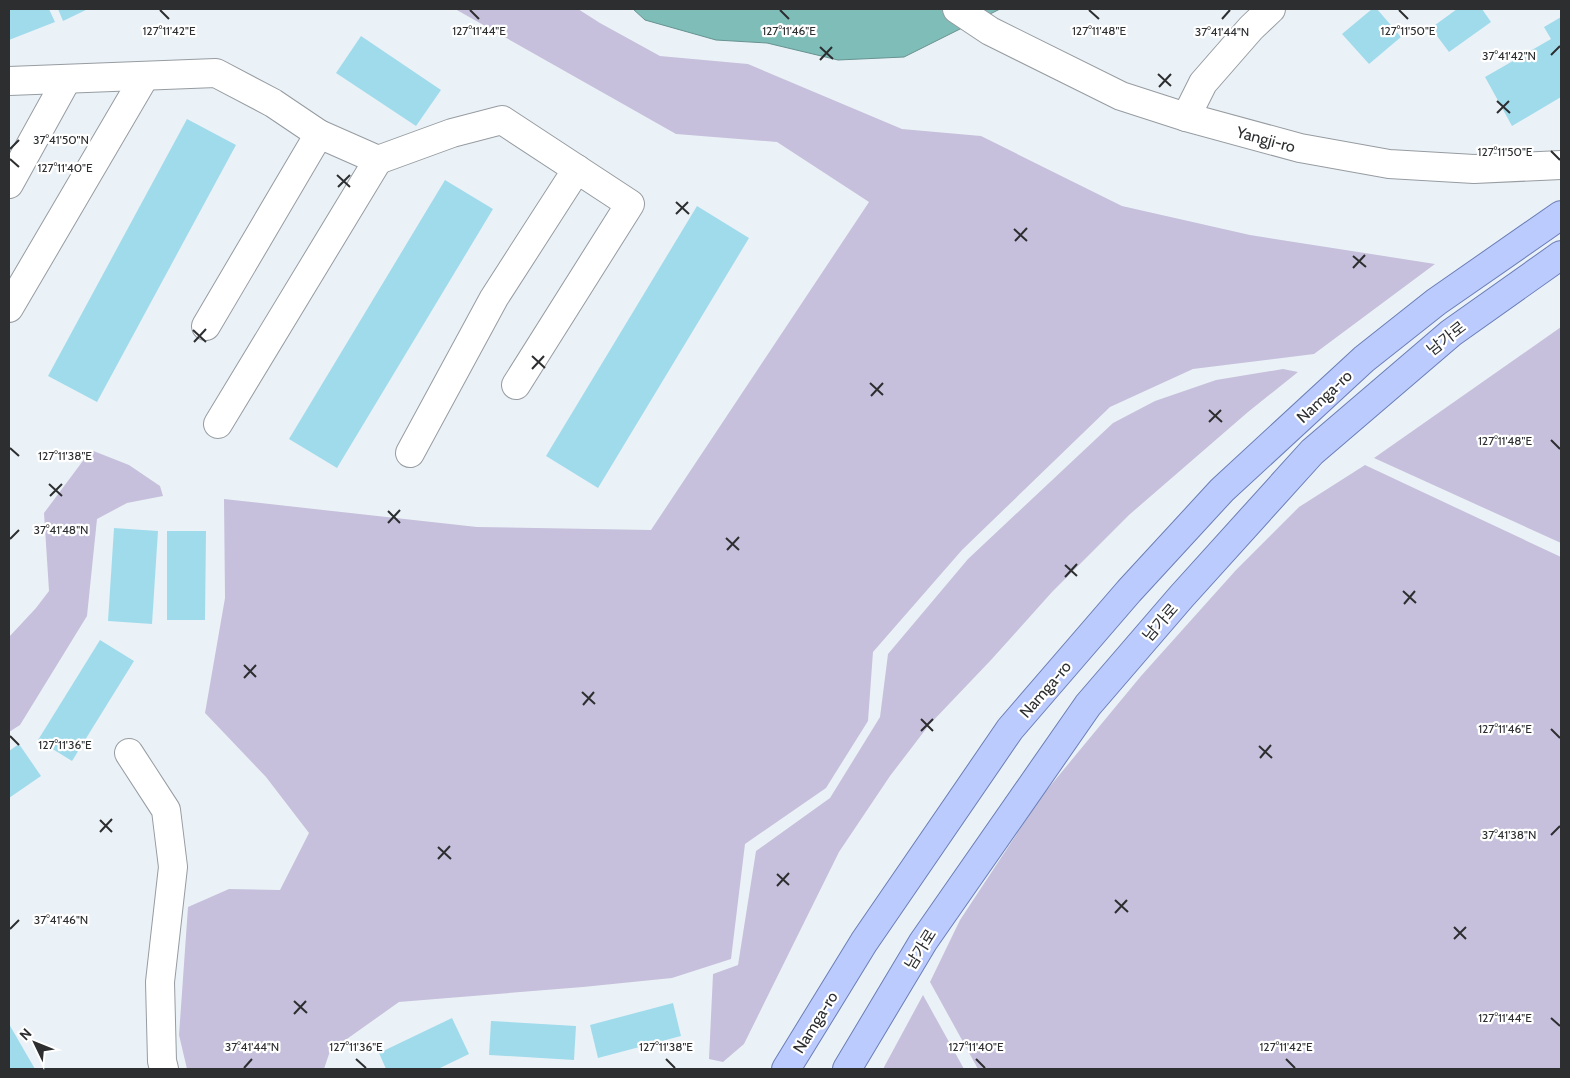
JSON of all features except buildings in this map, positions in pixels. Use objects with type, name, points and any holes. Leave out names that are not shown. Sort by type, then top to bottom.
[{"type":"main road","name":"Namga-ro","points":[[786,1069],[864,942],[1010,730],[1129,591],[1222,490],[1364,359],[1436,302],[1561,215]]},
{"type":"main road","name":"남가로","points":[[847,1069],[923,942],[1088,705],[1182,597],[1312,452],[1451,333],[1561,256]]},
{"type":"street","name":"Yangji-ro","points":[[957,9],[990,31],[1121,96],[1186,117],[1300,148],[1389,164],[1474,169],[1561,165]]},
{"type":"street","points":[[1186,117],[1203,83],[1250,28],[1271,9]]},
{"type":"street","points":[[9,80],[216,73],[273,103],[319,134],[378,160]]},
{"type":"street","points":[[9,308],[145,76]]},
{"type":"street","points":[[9,184],[67,79]]},
{"type":"street","points":[[218,424],[378,160],[452,134],[502,120],[630,204],[516,386]]},
{"type":"street","points":[[206,326],[319,134]]},
{"type":"street","points":[[410,453],[494,298],[577,169]]},
{"type":"street","points":[[129,753],[166,810],[173,867],[160,982],[162,1061],[164,1069]]},
{"type":"shaded area","points":[[455,9],[578,9],[660,56],[748,64],[902,129],[981,136],[1122,206],[1250,235],[1435,264],[1314,354],[1193,369],[1110,407],[962,550],[873,652],[868,721],[826,788],[745,844],[731,959],[672,978],[399,1002],[330,1051],[324,1069],[187,1069],[179,1035],[188,907],[229,889],[280,890],[309,833],[266,777],[205,713],[225,598],[224,499],[477,527],[651,530],[869,202],[777,142],[676,134]]},
{"type":"shaded area","points":[[633,9],[1000,9],[904,57],[838,60],[767,43],[716,40],[645,20]]},
{"type":"shaded area","points":[[1561,327],[1561,543],[1374,458]]},
{"type":"shaded area","points":[[1283,369],[1298,372],[1248,412],[1129,515],[1052,592],[929,725],[890,776],[839,852],[744,1044],[723,1062],[709,1059],[713,974],[738,965],[756,851],[830,798],[880,717],[888,654],[968,559],[1113,423],[1155,401],[1216,380]]},
{"type":"shaded area","points":[[91,450],[129,465],[160,486],[163,496],[127,503],[97,519],[87,616],[20,725],[9,732],[9,637],[49,591],[44,513]]},
{"type":"shaded area","points":[[1365,465],[1561,557],[1561,1069],[978,1069],[930,982],[960,920],[1041,797],[1141,676],[1236,570],[1299,507]]},
{"type":"shaded area","points":[[923,995],[964,1069],[883,1069]]}]
